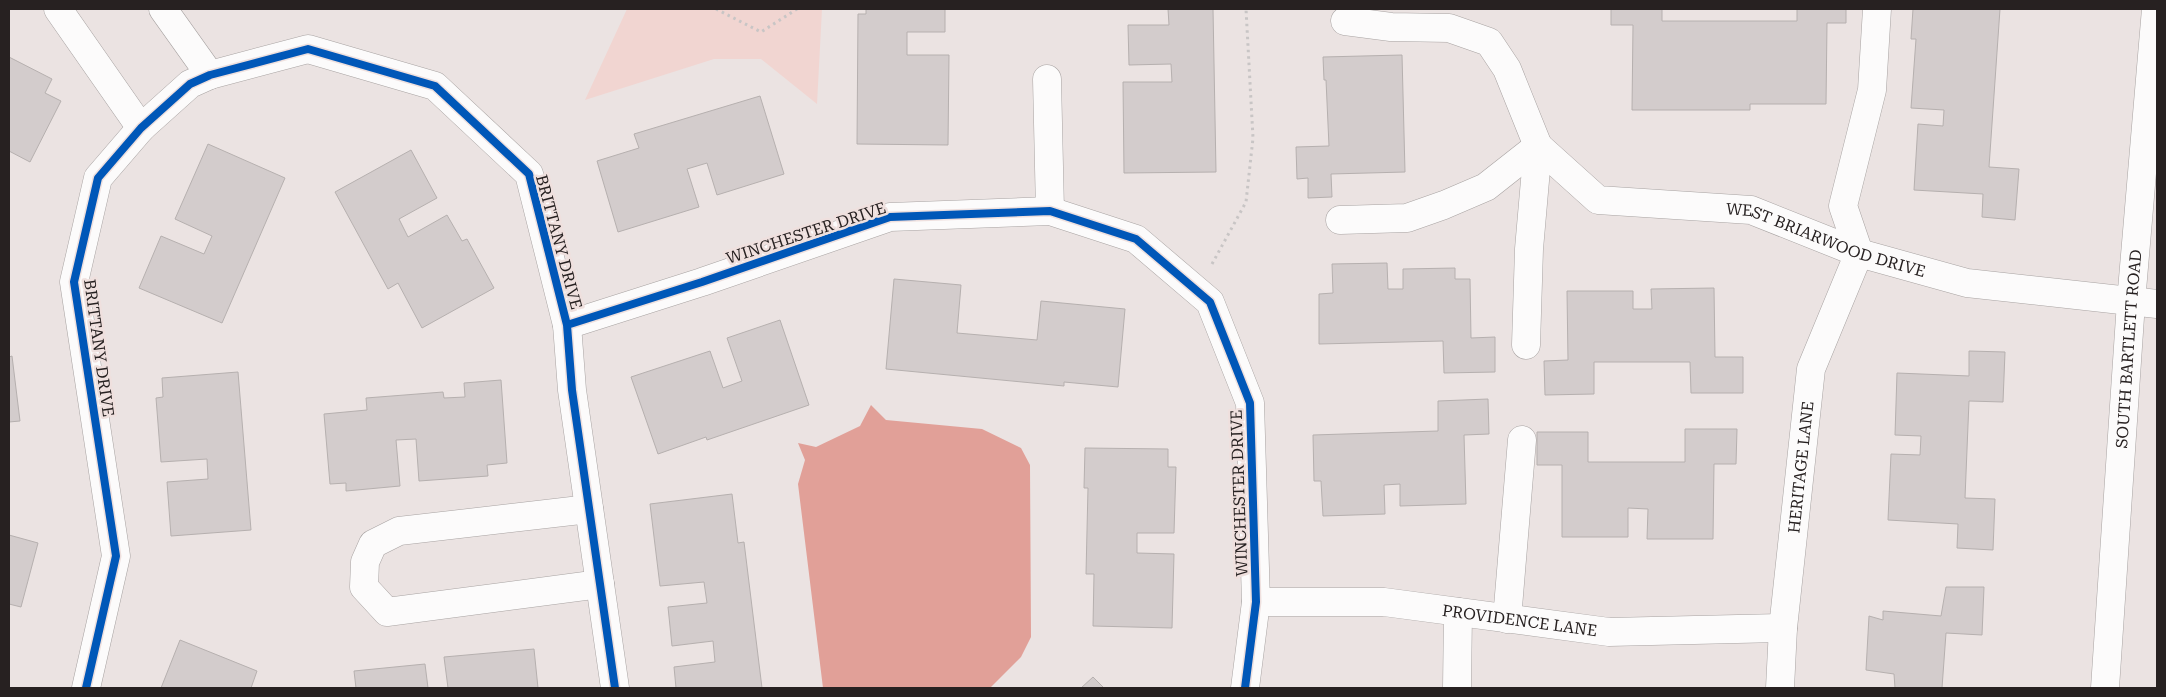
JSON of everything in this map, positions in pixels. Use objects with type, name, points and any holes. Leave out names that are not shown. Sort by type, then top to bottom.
[{"type":"street","points":[[58,9],[141,128]]},
{"type":"street","points":[[163,9],[210,75]]},
{"type":"street","points":[[1859,253],[1843,206],[1872,90],[1877,9]]},
{"type":"street","name":"SOUTH BARTLETT ROAD","points":[[2105,688],[2130,302],[2156,9]]},
{"type":"street","points":[[1345,21],[1391,26],[1449,28],[1489,42],[1507,69],[1538,146],[1529,249],[1526,346]]},
{"type":"street","name":"BRITTANY DRIVE","points":[[86,688],[116,556],[74,282],[98,178],[141,128],[190,84],[210,75],[308,49],[435,86],[529,174],[567,325],[572,390],[615,688]]},
{"type":"street","points":[[1047,79],[1050,211]]},
{"type":"street","points":[[1340,220],[1407,218],[1444,205],[1486,187],[1538,146]]},
{"type":"street","name":"WEST BRIARWOOD DRIVE","points":[[1538,146],[1598,200],[1751,210],[1859,253],[1967,283],[2157,304]]},
{"type":"street","name":"WINCHESTER DRIVE","points":[[567,325],[702,282],[890,217],[1050,211],[1136,239],[1210,302],[1250,403],[1256,602],[1245,688]]},
{"type":"street","name":"HERITAGE LANE","points":[[1780,688],[1783,628],[1811,369],[1859,253]]},
{"type":"street","points":[[1507,619],[1522,440]]},
{"type":"street","points":[[589,509],[399,531],[373,544],[365,562],[364,587],[387,612],[600,584]]},
{"type":"street","name":"PROVIDENCE LANE","points":[[1256,602],[1384,602],[1609,632],[1783,628]]},
{"type":"street","points":[[1457,688],[1458,612]]},
{"type":"path","points":[[716,9],[761,32],[796,9]]},
{"type":"path","points":[[1190,285],[1214,263],[1246,202],[1253,138],[1246,9]]},
{"type":"shaded area","points":[[627,9],[822,9],[817,104],[761,59],[714,59],[585,100]]},
{"type":"shaded area","points":[[871,405],[886,420],[982,429],[1021,448],[1030,465],[1031,637],[1021,657],[990,688],[823,688],[798,484],[805,460],[798,443],[816,447],[860,426]]},
{"type":"building","points":[[866,9],[945,9],[945,32],[907,32],[907,55],[949,55],[948,145],[857,144],[858,14],[866,14]]},
{"type":"building","points":[[1168,9],[1213,9],[1216,172],[1124,173],[1123,82],[1172,82],[1171,64],[1129,65],[1128,25],[1169,25]]},
{"type":"building","points":[[1611,9],[1662,9],[1662,21],[1797,21],[1797,9],[1846,9],[1846,23],[1827,23],[1826,104],[1750,104],[1750,110],[1632,110],[1633,25],[1611,25]]},
{"type":"building","points":[[1913,9],[2000,9],[1989,167],[2019,169],[2015,220],[1982,217],[1983,194],[1914,190],[1918,124],[1943,126],[1944,110],[1911,108],[1916,39],[1911,39]]},
{"type":"building","points":[[1402,55],[1405,172],[1331,174],[1332,197],[1308,198],[1308,178],[1297,179],[1296,147],[1329,146],[1323,57]]},
{"type":"building","points":[[9,57],[52,79],[45,93],[61,101],[30,162],[9,151]]},
{"type":"building","points":[[760,96],[784,174],[717,195],[707,163],[687,169],[699,207],[618,232],[597,161],[639,148],[634,134]]},
{"type":"building","points":[[208,144],[285,178],[222,323],[139,288],[161,236],[204,254],[212,236],[175,219]]},
{"type":"building","points":[[411,150],[437,198],[399,219],[408,237],[447,215],[462,241],[467,239],[494,288],[422,328],[398,283],[388,289],[335,192]]},
{"type":"building","points":[[1387,263],[1388,289],[1403,289],[1403,269],[1455,268],[1455,279],[1470,279],[1471,338],[1495,337],[1495,372],[1444,373],[1443,341],[1319,344],[1319,294],[1333,293],[1332,264]]},
{"type":"building","points":[[894,279],[961,285],[957,333],[1037,340],[1041,301],[1125,309],[1118,387],[1064,382],[1064,386],[886,369]]},
{"type":"building","points":[[1714,288],[1715,357],[1743,357],[1743,393],[1691,393],[1690,362],[1594,362],[1594,394],[1545,395],[1544,361],[1568,360],[1567,291],[1633,291],[1633,309],[1652,309],[1651,289]]},
{"type":"building","points":[[780,320],[809,405],[707,440],[706,437],[658,454],[631,377],[710,351],[723,388],[742,381],[727,338]]},
{"type":"building","points":[[1969,351],[2005,352],[2003,402],[1969,401],[1965,498],[1995,499],[1993,550],[1957,548],[1958,524],[1888,520],[1891,454],[1920,455],[1921,436],[1895,435],[1897,373],[1969,376]]},
{"type":"building","points":[[12,356],[20,421],[9,422],[9,357]]},
{"type":"building","points":[[238,372],[251,530],[171,536],[167,482],[208,479],[207,459],[161,462],[156,398],[163,397],[162,378]]},
{"type":"building","points":[[501,380],[507,463],[487,465],[488,476],[419,481],[416,439],[396,440],[400,486],[346,491],[346,483],[330,484],[324,414],[367,410],[366,398],[443,392],[444,398],[465,397],[464,383]]},
{"type":"building","points":[[1488,399],[1489,434],[1464,435],[1466,504],[1400,506],[1400,484],[1384,485],[1385,514],[1323,516],[1321,481],[1314,481],[1313,435],[1438,431],[1438,401]]},
{"type":"building","points":[[1685,429],[1737,429],[1736,464],[1714,464],[1713,539],[1647,539],[1648,509],[1628,508],[1628,537],[1562,537],[1562,465],[1537,465],[1537,432],[1588,432],[1588,462],[1685,462]]},
{"type":"building","points":[[1085,448],[1168,449],[1168,467],[1176,467],[1174,533],[1137,533],[1137,553],[1174,554],[1172,628],[1093,626],[1094,574],[1086,574],[1088,488],[1084,488]]},
{"type":"building","points":[[732,494],[738,543],[744,542],[762,688],[676,688],[674,667],[715,662],[713,641],[672,646],[668,607],[707,603],[704,582],[660,586],[650,504]]},
{"type":"building","points":[[9,535],[38,543],[21,607],[9,604]]},
{"type":"building","points":[[1946,587],[1984,587],[1982,635],[1946,633],[1942,688],[1895,688],[1894,674],[1866,670],[1869,616],[1883,620],[1883,611],[1941,616]]},
{"type":"building","points":[[180,640],[257,671],[251,688],[161,688]]},
{"type":"building","points":[[534,649],[538,688],[448,688],[444,657]]},
{"type":"building","points":[[425,664],[428,688],[356,688],[354,671]]},
{"type":"building","points":[[1093,677],[1104,688],[1081,688]]},
{"type":"cycle path","points":[[86,688],[116,556],[74,282],[98,178],[141,128],[190,84],[210,75],[308,49],[435,86],[529,174],[567,325],[572,390],[615,688]]},
{"type":"cycle path","points":[[567,325],[702,282],[890,217],[1050,211],[1136,239],[1210,302],[1250,403],[1256,602],[1245,688]]}]
